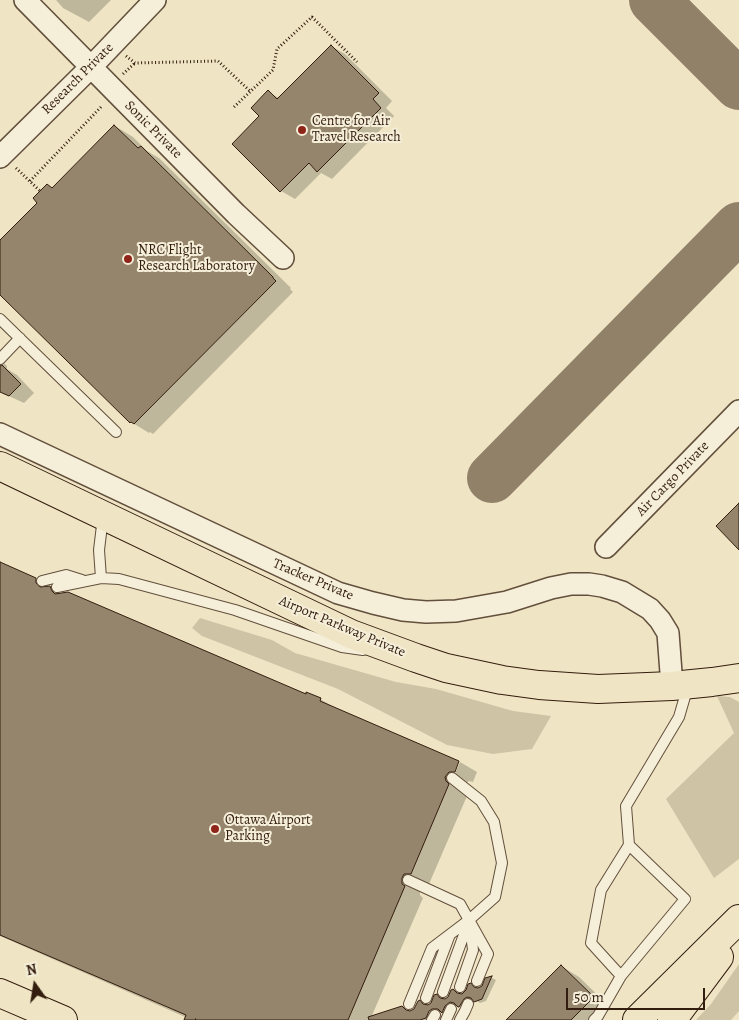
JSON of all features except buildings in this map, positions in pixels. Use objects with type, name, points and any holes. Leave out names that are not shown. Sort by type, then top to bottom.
[{"type":"highway","name":"Airport Parkway Private","points":[[0,466],[324,622],[351,634],[446,668],[478,676],[539,685],[598,689],[680,686],[739,678]]},
{"type":"highway","points":[[637,1020],[739,919]]},
{"type":"highway","points":[[672,1020],[739,932]]},
{"type":"highway","points":[[0,993],[63,1020]]},
{"type":"street","name":"Sonic Private","points":[[25,0],[236,214],[283,258]]},
{"type":"street","name":"Research Private","points":[[8,162],[91,67],[155,0]]},
{"type":"street","name":"Air Cargo Private","points":[[606,547],[739,411]]},
{"type":"street","name":"Tracker Private","points":[[0,434],[338,594],[403,610],[426,612],[456,611],[507,602],[551,588],[571,584],[602,586],[622,592],[650,609],[660,620],[668,634],[680,686]]},
{"type":"lane","points":[[0,319],[116,432]]},
{"type":"lane","points":[[0,359],[20,338]]},
{"type":"lane","points":[[101,578],[99,550],[103,515]]},
{"type":"lane","points":[[42,581],[66,575],[86,581]]},
{"type":"lane","points":[[57,587],[101,578],[119,579],[235,610],[342,647],[416,658]]},
{"type":"lane","points":[[621,976],[591,943],[601,890],[629,845],[626,806],[679,717],[680,686]]},
{"type":"lane","points":[[408,1004],[432,948],[469,920],[495,897],[502,863],[494,822],[481,801],[452,778]]},
{"type":"lane","points":[[594,1020],[621,976],[685,899],[629,845]]},
{"type":"lane","points":[[408,880],[460,904],[488,954],[477,981]]},
{"type":"lane","points":[[460,987],[473,950],[469,920]]},
{"type":"lane","points":[[443,992],[469,920]]},
{"type":"lane","points":[[426,998],[449,936]]},
{"type":"lane","points":[[460,1020],[468,1004]]},
{"type":"lane","points":[[446,1020],[451,1010]]},
{"type":"path","points":[[234,107],[273,70],[277,49],[312,17],[357,62]]},
{"type":"path","points":[[113,44],[134,63]]},
{"type":"path","points":[[30,180],[101,108],[120,77],[134,63],[218,60],[251,92]]},
{"type":"path","points":[[8,162],[40,191]]},
{"type":"shaded area","points":[[200,618],[272,640],[295,653],[396,682],[436,689],[513,711],[551,716],[532,749],[493,754],[447,745],[338,689],[202,636],[192,628]]},
{"type":"shaded area","points":[[717,696],[730,697],[739,702],[739,859],[714,878],[666,799],[734,733]]},
{"type":"shaded area","points":[[739,964],[739,1011],[731,1020],[696,1020],[711,1004]]},
{"type":"taxiway","points":[[654,0],[739,85]]},
{"type":"taxiway","points":[[492,478],[739,227]]},
{"type":"place","name":"Centre for Air Travel Research","points":[[302,130]]},
{"type":"place","name":"NRC Flight Research Laboratory","points":[[128,259]]},
{"type":"place","name":"Ottawa Airport Parking","points":[[215,829]]}]
